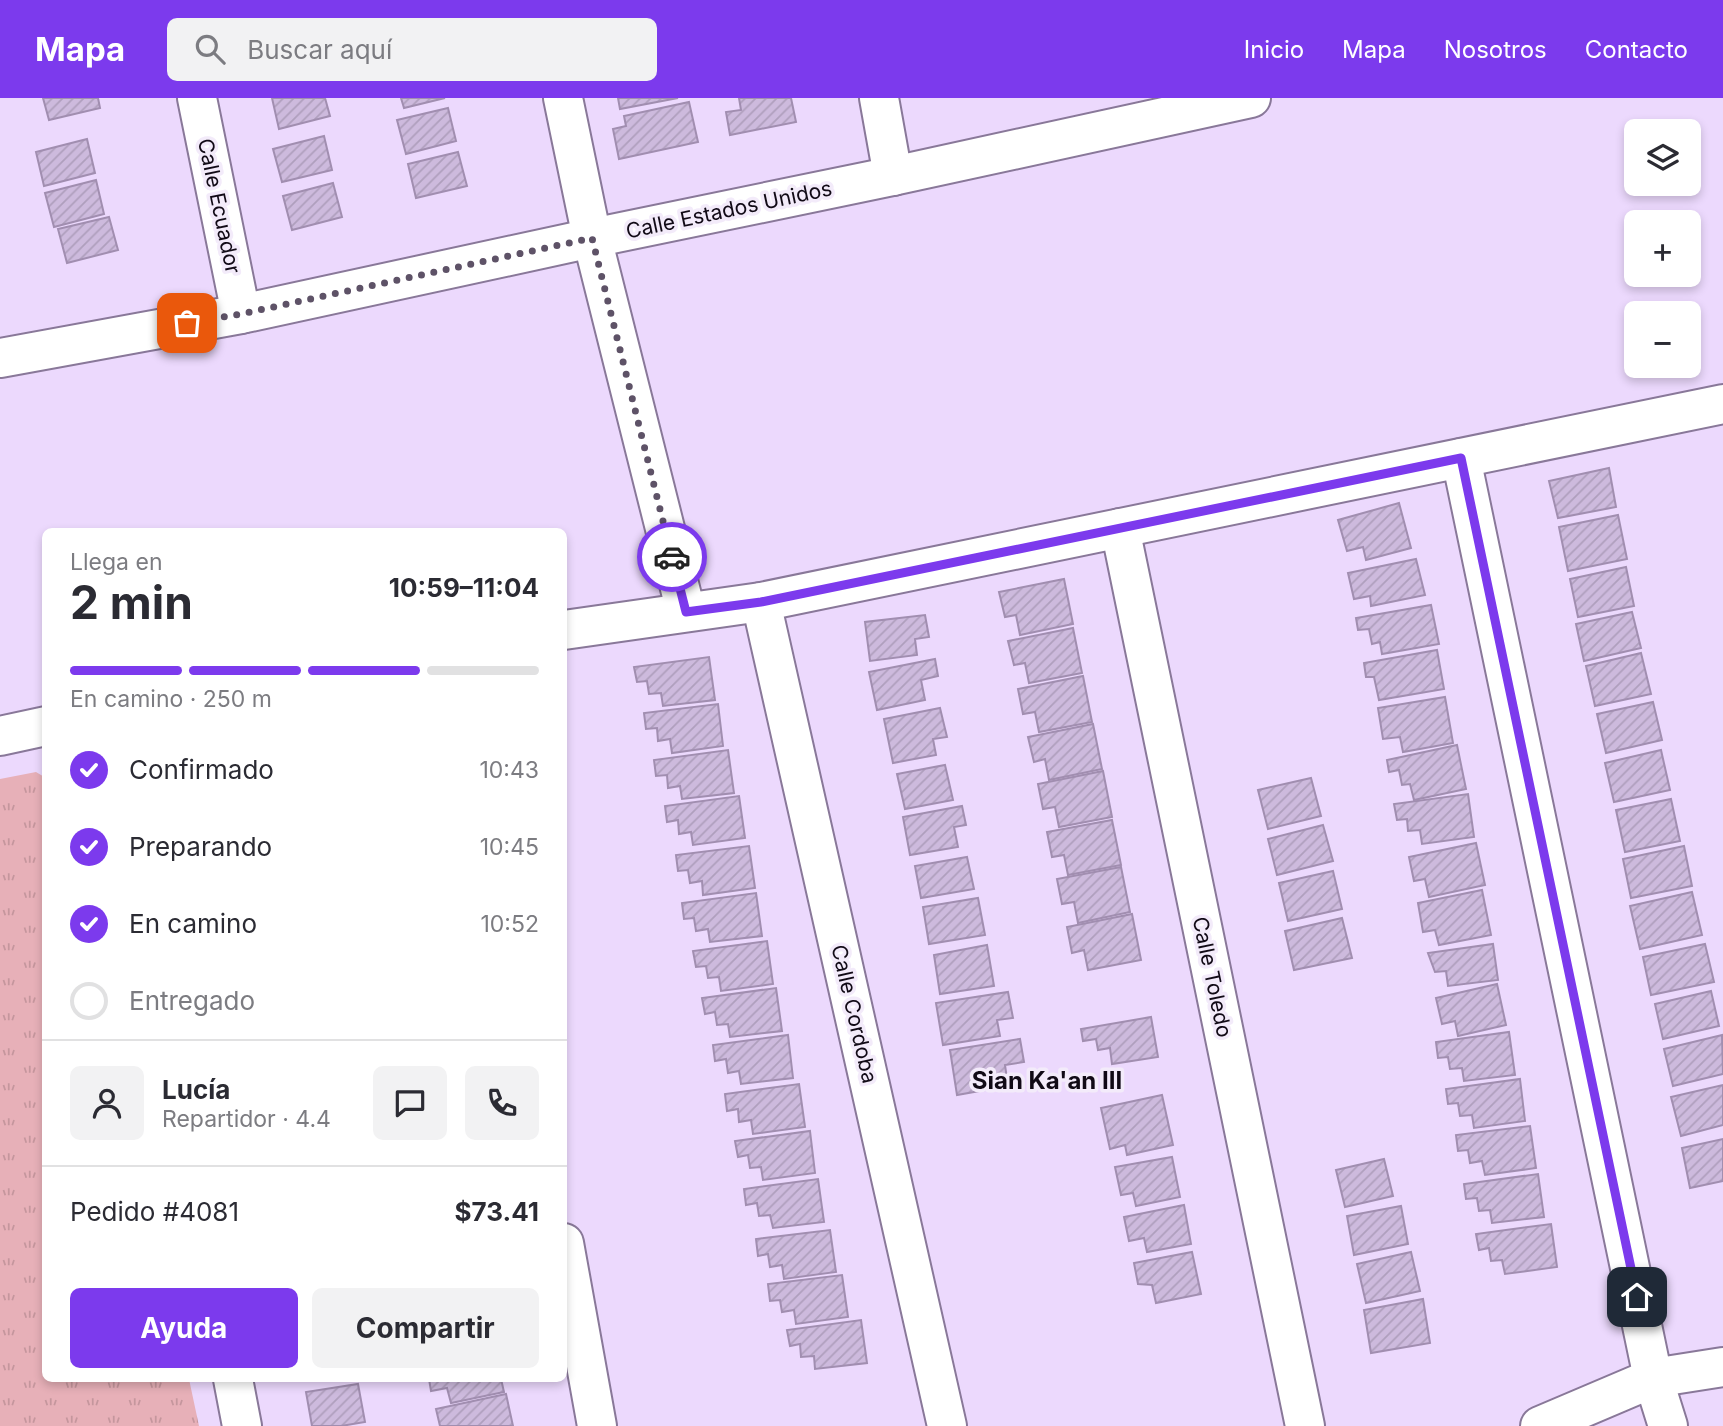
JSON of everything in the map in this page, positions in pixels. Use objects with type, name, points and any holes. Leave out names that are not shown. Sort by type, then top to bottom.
[{"type":"street","name":"Calle Ecuador","points":[[197,98],[241,314]]},
{"type":"street","points":[[563,98],[592,238],[686,612]]},
{"type":"street","points":[[879,98],[893,176]]},
{"type":"street","name":"Calle Estados Unidos","points":[[0,358],[241,314],[893,176],[1241,99]]},
{"type":"street","points":[[567,630],[761,602],[1723,404]]},
{"type":"street","points":[[1461,458],[1654,1378],[1668,1426]]},
{"type":"street","name":"Calle Toledo","points":[[1120,528],[1305,1426]]},
{"type":"street","name":"Calle Cordoba","points":[[761,602],[947,1426]]},
{"type":"street","points":[[0,736],[42,727]]},
{"type":"street","points":[[567,1260],[597,1426]]},
{"type":"street","points":[[1540,1426],[1654,1378],[1723,1367]]},
{"type":"street","points":[[234,1382],[242,1426]]},
{"type":"green space","points":[[36,772],[42,776],[42,1382],[190,1382],[199,1426],[0,1426],[0,779]]},
{"type":"building","points":[[43,98],[98,98],[100,108],[49,120]]},
{"type":"building","points":[[272,98],[325,98],[330,116],[279,129]]},
{"type":"building","points":[[401,98],[445,98],[404,108]]},
{"type":"building","points":[[618,98],[678,98],[620,109]]},
{"type":"building","points":[[739,98],[791,98],[796,122],[730,135],[726,112],[741,110]]},
{"type":"building","points":[[689,102],[698,142],[619,159],[613,129],[626,126],[624,116]]},
{"type":"building","points":[[448,108],[456,141],[406,154],[397,120]]},
{"type":"building","points":[[324,136],[332,170],[282,182],[273,149]]},
{"type":"building","points":[[87,139],[95,173],[44,186],[36,152]]},
{"type":"building","points":[[458,152],[467,186],[416,198],[408,164]]},
{"type":"building","points":[[96,180],[104,214],[54,227],[45,193]]},
{"type":"building","points":[[333,183],[342,217],[292,230],[283,196]]},
{"type":"building","points":[[109,217],[118,250],[67,263],[58,229]]},
{"type":"building","points":[[1609,468],[1616,507],[1558,518],[1549,481]]},
{"type":"building","points":[[1399,503],[1411,548],[1366,560],[1363,547],[1347,551],[1338,520]]},
{"type":"building","points":[[1618,515],[1627,559],[1568,571],[1559,527]]},
{"type":"building","points":[[1416,559],[1425,595],[1371,606],[1370,596],[1354,599],[1348,573]]},
{"type":"building","points":[[1626,567],[1634,606],[1578,617],[1570,579]]},
{"type":"building","points":[[1064,579],[1073,624],[1020,635],[1016,615],[1005,617],[999,592]]},
{"type":"building","points":[[1431,605],[1439,644],[1382,654],[1380,642],[1372,644],[1369,629],[1358,630],[1356,618]]},
{"type":"building","points":[[1632,612],[1641,648],[1584,661],[1576,624]]},
{"type":"building","points":[[925,615],[929,637],[915,639],[917,655],[870,661],[865,622]]},
{"type":"building","points":[[1073,628],[1082,673],[1029,683],[1025,663],[1014,665],[1008,641]]},
{"type":"building","points":[[1437,650],[1444,689],[1379,700],[1374,677],[1366,677],[1364,663]]},
{"type":"building","points":[[1641,653],[1651,694],[1595,706],[1586,666]]},
{"type":"building","points":[[709,657],[715,700],[663,706],[661,693],[649,694],[647,681],[637,682],[634,667]]},
{"type":"building","points":[[935,659],[938,676],[921,680],[925,700],[877,710],[869,672]]},
{"type":"building","points":[[1083,676],[1092,722],[1039,732],[1035,712],[1023,714],[1018,689]]},
{"type":"building","points":[[1445,697],[1453,743],[1403,752],[1400,737],[1383,739],[1378,708]]},
{"type":"building","points":[[1653,702],[1662,740],[1606,753],[1597,714]]},
{"type":"building","points":[[718,704],[723,746],[672,753],[670,739],[658,741],[657,728],[646,729],[644,713]]},
{"type":"building","points":[[940,708],[947,737],[933,739],[936,755],[893,763],[884,719]]},
{"type":"building","points":[[1093,724],[1102,769],[1049,780],[1045,759],[1034,762],[1028,737]]},
{"type":"building","points":[[1457,745],[1466,789],[1414,800],[1410,784],[1402,785],[1399,770],[1389,772],[1387,760]]},
{"type":"building","points":[[728,750],[734,793],[682,799],[680,786],[668,788],[667,775],[656,776],[654,760]]},
{"type":"building","points":[[1661,750],[1670,790],[1614,802],[1605,763]]},
{"type":"building","points":[[945,765],[953,800],[905,809],[897,774]]},
{"type":"building","points":[[1103,771],[1112,817],[1059,827],[1055,807],[1043,809],[1038,784]]},
{"type":"building","points":[[1311,778],[1321,816],[1268,829],[1258,790]]},
{"type":"building","points":[[1468,794],[1474,837],[1422,844],[1420,830],[1408,831],[1407,819],[1397,820],[1394,804]]},
{"type":"building","points":[[739,796],[745,838],[693,845],[691,832],[679,834],[678,820],[667,822],[665,806]]},
{"type":"building","points":[[1671,799],[1680,841],[1625,852],[1616,810]]},
{"type":"building","points":[[962,806],[966,825],[954,827],[958,847],[910,855],[903,817]]},
{"type":"building","points":[[1112,820],[1121,865],[1068,875],[1064,855],[1052,857],[1047,832]]},
{"type":"building","points":[[1323,825],[1333,861],[1277,875],[1268,839]]},
{"type":"building","points":[[1476,843],[1485,885],[1429,897],[1425,879],[1414,881],[1409,857]]},
{"type":"building","points":[[749,846],[755,888],[703,895],[702,881],[690,883],[688,870],[678,871],[676,855]]},
{"type":"building","points":[[1684,846],[1692,886],[1631,898],[1623,859]]},
{"type":"building","points":[[967,857],[974,889],[921,898],[915,866]]},
{"type":"building","points":[[1121,867],[1130,912],[1078,923],[1074,902],[1062,904],[1057,879]]},
{"type":"building","points":[[1333,871],[1342,909],[1288,921],[1279,883]]},
{"type":"building","points":[[1482,890],[1491,935],[1439,945],[1435,930],[1423,932],[1418,903]]},
{"type":"building","points":[[1692,892],[1702,935],[1640,949],[1630,906]]},
{"type":"building","points":[[756,893],[762,936],[710,942],[708,929],[696,931],[694,918],[684,919],[682,903]]},
{"type":"building","points":[[978,898],[985,935],[929,944],[923,907]]},
{"type":"building","points":[[1132,914],[1141,960],[1088,970],[1084,950],[1072,953],[1067,927]]},
{"type":"building","points":[[1342,918],[1352,958],[1294,970],[1285,931]]},
{"type":"building","points":[[767,941],[773,984],[721,991],[719,977],[708,978],[706,966],[696,967],[693,951]]},
{"type":"building","points":[[1493,944],[1498,980],[1448,986],[1446,971],[1435,972],[1428,953]]},
{"type":"building","points":[[1705,944],[1714,982],[1651,995],[1643,957]]},
{"type":"building","points":[[987,945],[994,986],[940,994],[934,955]]},
{"type":"building","points":[[1497,984],[1506,1025],[1458,1036],[1455,1021],[1442,1024],[1436,998]]},
{"type":"building","points":[[776,988],[782,1031],[730,1037],[728,1024],[717,1025],[715,1012],[705,1014],[702,998]]},
{"type":"building","points":[[1711,991],[1719,1026],[1663,1039],[1655,1004]]},
{"type":"building","points":[[1008,992],[1013,1018],[997,1020],[1000,1036],[943,1045],[936,1003]]},
{"type":"building","points":[[1151,1017],[1158,1057],[1112,1064],[1110,1048],[1098,1050],[1096,1039],[1083,1041],[1081,1029]]},
{"type":"building","points":[[1509,1032],[1515,1075],[1464,1081],[1462,1068],[1450,1069],[1448,1057],[1438,1058],[1436,1042]]},
{"type":"building","points":[[788,1035],[793,1078],[741,1084],[739,1071],[728,1073],[726,1059],[715,1061],[713,1045]]},
{"type":"building","points":[[1722,1035],[1723,1074],[1673,1086],[1664,1049]]},
{"type":"building","points":[[1020,1039],[1024,1062],[1005,1065],[1008,1086],[957,1095],[950,1050]]},
{"type":"building","points":[[1520,1079],[1525,1121],[1474,1128],[1472,1115],[1460,1116],[1458,1103],[1448,1104],[1446,1089]]},
{"type":"building","points":[[799,1084],[805,1127],[753,1134],[751,1120],[739,1122],[738,1109],[727,1111],[725,1094]]},
{"type":"building","points":[[1723,1085],[1723,1125],[1681,1136],[1671,1097]]},
{"type":"building","points":[[1162,1095],[1173,1145],[1127,1155],[1125,1145],[1110,1149],[1101,1108]]},
{"type":"building","points":[[1530,1126],[1536,1168],[1485,1175],[1482,1161],[1470,1163],[1468,1150],[1458,1151],[1456,1135]]},
{"type":"building","points":[[810,1131],[815,1173],[763,1180],[761,1167],[750,1168],[748,1155],[738,1157],[735,1141]]},
{"type":"building","points":[[1723,1139],[1723,1181],[1690,1188],[1682,1148]]},
{"type":"building","points":[[1172,1157],[1180,1197],[1136,1206],[1133,1193],[1121,1195],[1115,1167]]},
{"type":"building","points":[[1384,1159],[1393,1196],[1345,1207],[1336,1170]]},
{"type":"building","points":[[1538,1174],[1544,1217],[1492,1223],[1490,1210],[1479,1211],[1477,1198],[1466,1199],[1464,1184]]},
{"type":"building","points":[[818,1179],[824,1222],[773,1228],[770,1215],[759,1216],[757,1203],[746,1205],[744,1189]]},
{"type":"building","points":[[1184,1205],[1191,1244],[1147,1252],[1144,1238],[1129,1241],[1124,1217]]},
{"type":"building","points":[[1401,1206],[1408,1244],[1354,1255],[1347,1216]]},
{"type":"building","points":[[1551,1224],[1557,1267],[1505,1274],[1502,1260],[1491,1261],[1489,1248],[1479,1250],[1476,1234]]},
{"type":"building","points":[[830,1230],[836,1272],[784,1279],[782,1265],[770,1267],[768,1254],[758,1256],[756,1239]]},
{"type":"building","points":[[1192,1252],[1201,1294],[1156,1303],[1152,1285],[1138,1284],[1134,1263]]},
{"type":"building","points":[[1411,1252],[1420,1291],[1366,1303],[1357,1264]]},
{"type":"building","points":[[842,1275],[848,1317],[796,1324],[794,1310],[782,1312],[780,1300],[770,1301],[768,1284]]},
{"type":"building","points":[[1423,1299],[1430,1343],[1371,1353],[1364,1310]]},
{"type":"building","points":[[861,1320],[867,1363],[815,1369],[814,1356],[801,1357],[800,1344],[790,1346],[787,1330]]},
{"type":"building","points":[[430,1382],[502,1382],[504,1392],[451,1403],[447,1388],[431,1391]]},
{"type":"building","points":[[358,1384],[365,1422],[341,1426],[312,1426],[306,1392]]},
{"type":"building","points":[[506,1394],[513,1426],[440,1426],[436,1409]]},
{"type":"way so far","points":[[187,323],[241,314],[592,238],[672,557]]},
{"type":"district","name":"Sian Ka'an III","points":[[1047,1081]]},
{"type":"route","points":[[672,557],[686,612],[761,602],[1461,458],[1637,1297]]}]
